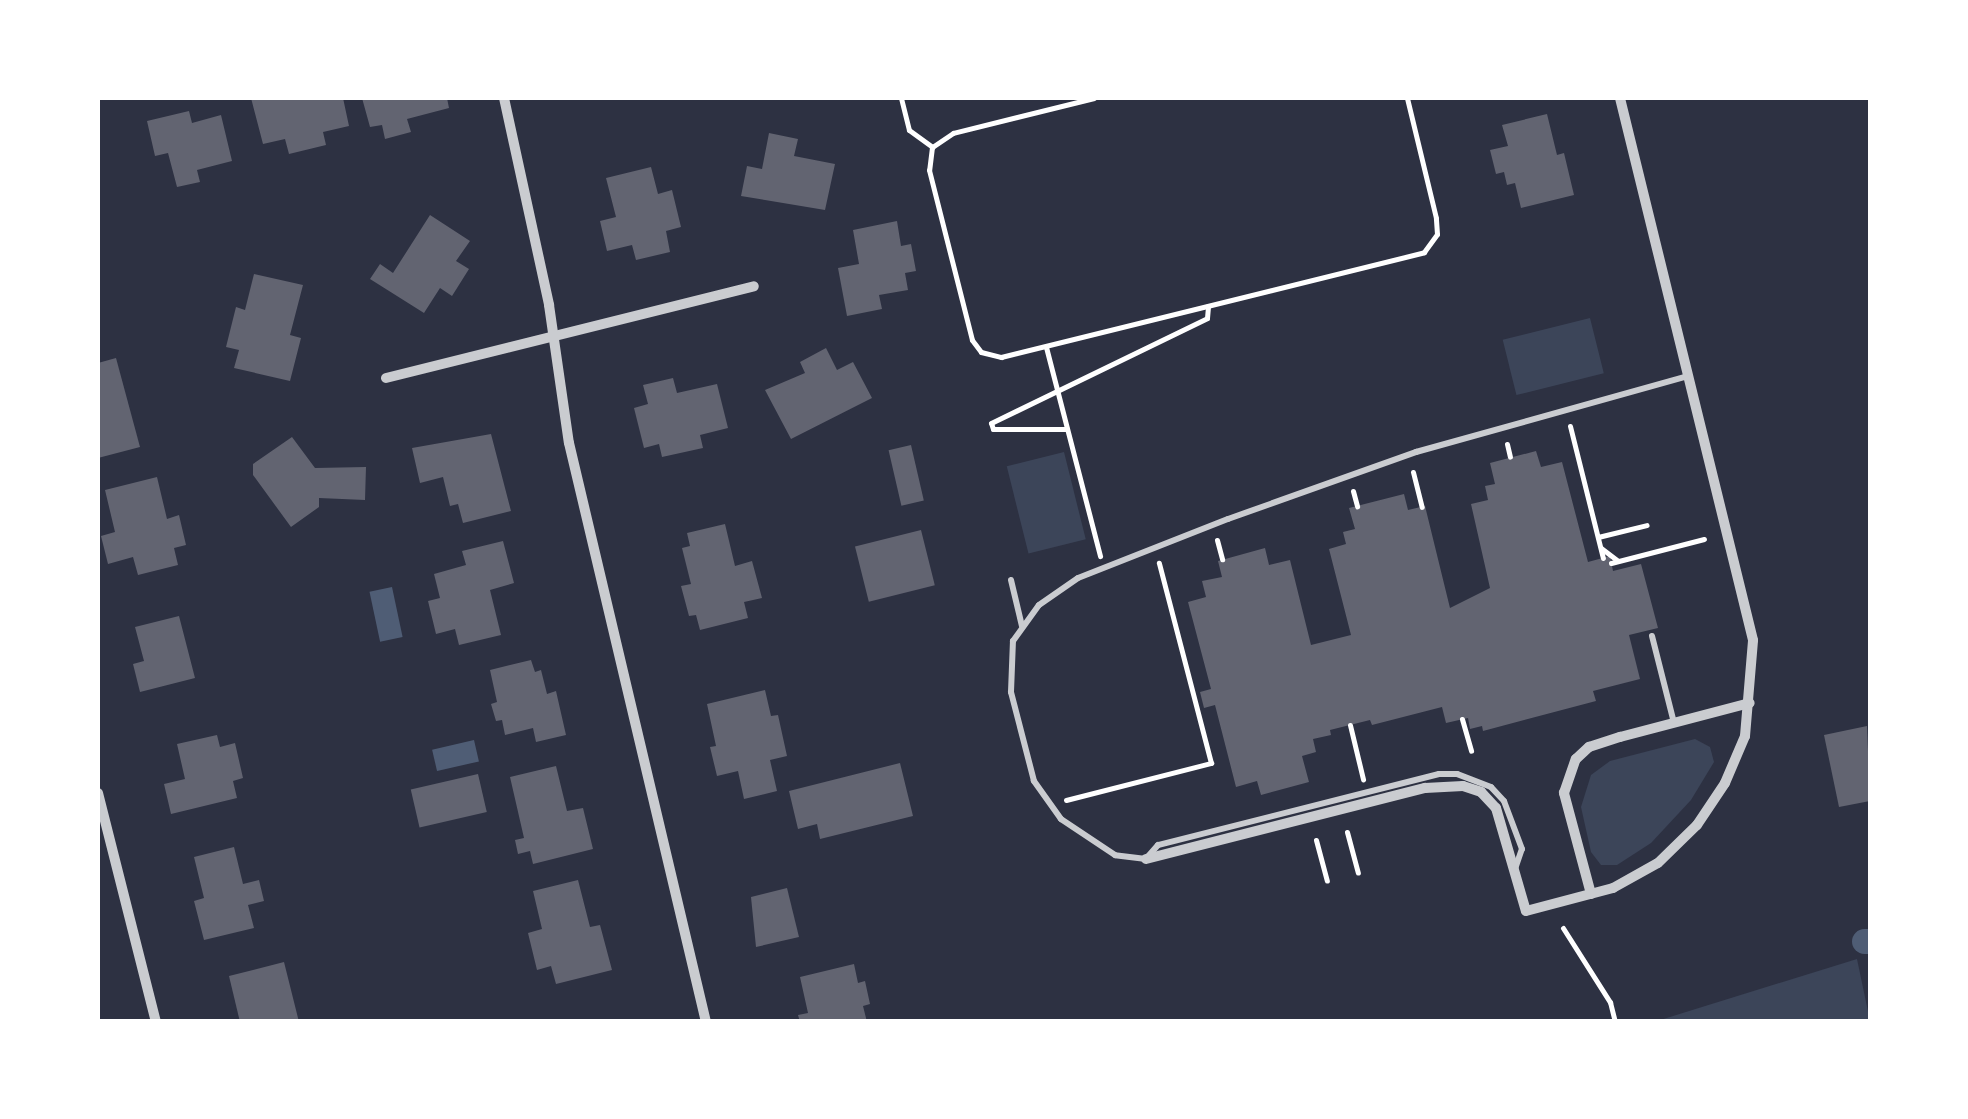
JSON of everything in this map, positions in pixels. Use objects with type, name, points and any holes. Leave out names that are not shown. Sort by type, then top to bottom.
[{"type":"street","points":[[504,98],[555,336],[572,460],[706,1022]]},
{"type":"street","points":[[1146,858],[1444,784],[1481,792],[1496,808],[1526,910],[1613,888],[1658,863],[1697,825],[1725,783],[1745,736],[1753,640],[1620,98]]},
{"type":"street","points":[[386,378],[754,286]]},
{"type":"street","points":[[1590,894],[1564,793],[1567,776],[1589,748],[1750,703]]},
{"type":"street","points":[[98,793],[156,1022]]},
{"type":"lane","points":[[1146,858],[1115,855],[1088,838],[1061,818],[1034,781],[1012,692],[1009,662],[1022,626],[1038,605],[1078,578],[1228,518],[1416,452],[1690,376]]},
{"type":"lane","points":[[1011,580],[1022,626]]},
{"type":"lane","points":[[1652,636],[1674,722]]},
{"type":"path","points":[[900,98],[909,130],[932,147]]},
{"type":"path","points":[[1094,98],[953,133],[932,147],[929,170],[975,347],[1002,357],[1414,256],[1432,245],[1436,218],[1406,98]]},
{"type":"path","points":[[1067,429],[994,429],[991,423],[1206,318],[1208,306]]},
{"type":"path","points":[[1046,347],[1100,556]]},
{"type":"path","points":[[1570,426],[1604,558]]},
{"type":"path","points":[[1506,444],[1510,458]]},
{"type":"path","points":[[1413,472],[1422,507]]},
{"type":"path","points":[[1354,491],[1358,506]]},
{"type":"path","points":[[1598,537],[1647,525]]},
{"type":"path","points":[[1601,548],[1615,562],[1704,538]]},
{"type":"path","points":[[1217,540],[1222,559]]},
{"type":"path","points":[[1066,800],[1211,763],[1199,701],[1160,563]]},
{"type":"path","points":[[1462,719],[1471,751]]},
{"type":"path","points":[[1350,724],[1363,779]]},
{"type":"path","points":[[1347,832],[1358,873]]},
{"type":"path","points":[[1316,840],[1327,881]]},
{"type":"path","points":[[1562,928],[1610,1002],[1615,1022]]},
{"type":"shaded area","points":[[1590,318],[1604,373],[1516,395],[1503,340]]},
{"type":"shaded area","points":[[1064,452],[1086,539],[1029,554],[1007,466]]},
{"type":"shaded area","points":[[392,587],[403,637],[380,642],[370,592]]},
{"type":"shaded area","points":[[1695,739],[1710,747],[1714,762],[1691,800],[1651,843],[1617,865],[1601,865],[1591,852],[1581,807],[1591,775],[1610,761]]},
{"type":"shaded area","points":[[474,740],[479,761],[437,771],[432,750]]},
{"type":"shaded area","points":[[1857,959],[1870,1021],[1657,1021]]},
{"type":"building","points":[[251,98],[343,98],[349,126],[323,132],[326,145],[289,154],[285,139],[263,144]]},
{"type":"building","points":[[362,98],[447,98],[449,108],[407,119],[411,132],[385,139],[382,125],[370,127]]},
{"type":"building","points":[[189,111],[192,123],[221,115],[232,161],[197,170],[200,182],[177,187],[168,153],[155,156],[147,121]]},
{"type":"building","points":[[1547,114],[1557,155],[1564,153],[1574,195],[1521,208],[1515,183],[1507,185],[1504,172],[1496,174],[1490,150],[1508,146],[1502,125]]},
{"type":"building","points":[[769,133],[798,139],[794,156],[835,164],[825,210],[741,196],[747,166],[762,169]]},
{"type":"building","points":[[651,167],[658,194],[672,190],[681,227],[666,231],[670,252],[636,260],[632,245],[607,251],[600,221],[616,217],[606,178]]},
{"type":"building","points":[[430,215],[470,241],[456,261],[469,269],[452,296],[440,288],[424,313],[370,279],[380,264],[393,273]]},
{"type":"building","points":[[897,221],[901,246],[911,244],[916,271],[905,273],[908,290],[879,295],[882,309],[847,316],[838,268],[859,264],[853,230]]},
{"type":"building","points":[[254,274],[303,285],[290,335],[301,338],[290,381],[234,368],[239,350],[226,347],[236,307],[245,310]]},
{"type":"building","points":[[826,348],[837,370],[853,362],[872,398],[791,439],[765,390],[805,373],[800,362]]},
{"type":"building","points":[[116,358],[140,447],[98,458],[98,363]]},
{"type":"building","points":[[673,378],[677,393],[717,384],[728,428],[700,435],[703,448],[662,457],[659,444],[644,448],[634,408],[648,404],[643,385]]},
{"type":"building","points":[[491,434],[511,511],[463,523],[458,504],[450,506],[443,477],[420,483],[412,448]]},
{"type":"building","points":[[292,437],[315,468],[366,467],[365,500],[319,498],[319,507],[291,527],[253,475],[253,464]]},
{"type":"building","points":[[911,445],[924,501],[901,506],[889,450]]},
{"type":"building","points":[[1536,451],[1541,467],[1562,462],[1588,562],[1610,556],[1613,571],[1641,564],[1658,628],[1629,635],[1640,679],[1593,691],[1596,701],[1483,731],[1482,726],[1470,729],[1468,718],[1446,723],[1442,707],[1372,725],[1370,720],[1330,730],[1331,735],[1313,739],[1316,752],[1302,756],[1309,782],[1261,795],[1257,781],[1236,787],[1215,705],[1204,708],[1200,692],[1211,689],[1188,602],[1206,597],[1202,581],[1222,577],[1218,561],[1265,548],[1269,565],[1290,560],[1311,645],[1351,635],[1329,549],[1346,544],[1343,532],[1355,529],[1349,508],[1404,494],[1408,510],[1425,506],[1450,608],[1490,588],[1471,504],[1488,500],[1485,486],[1495,484],[1490,463]]},
{"type":"building","points":[[157,477],[167,519],[179,515],[186,545],[174,548],[178,565],[138,575],[133,557],[108,564],[101,536],[115,532],[105,490]]},
{"type":"building","points":[[725,524],[735,566],[752,561],[762,598],[744,602],[748,618],[700,630],[696,615],[689,616],[681,586],[691,584],[682,548],[690,546],[687,533]]},
{"type":"building","points":[[921,530],[935,585],[869,602],[855,546]]},
{"type":"building","points":[[503,541],[514,583],[490,590],[501,635],[459,645],[455,629],[436,634],[428,601],[440,598],[434,574],[466,565],[462,551]]},
{"type":"building","points":[[179,616],[195,678],[140,692],[133,664],[144,661],[135,627]]},
{"type":"building","points":[[531,660],[535,672],[541,670],[547,694],[556,691],[566,735],[536,742],[533,728],[505,735],[502,720],[496,721],[491,704],[497,702],[490,670]]},
{"type":"building","points":[[765,690],[771,716],[778,715],[787,756],[770,760],[777,791],[744,799],[738,771],[717,776],[710,747],[716,746],[707,704]]},
{"type":"building","points":[[1867,726],[1870,801],[1839,807],[1824,735]]},
{"type":"building","points":[[217,735],[220,747],[235,743],[243,778],[233,781],[237,798],[171,814],[164,784],[185,779],[177,744]]},
{"type":"building","points":[[900,763],[913,816],[820,839],[817,824],[798,829],[789,791]]},
{"type":"building","points":[[556,766],[567,811],[583,808],[593,849],[533,864],[530,851],[518,854],[515,840],[524,838],[510,777]]},
{"type":"building","points":[[478,774],[487,812],[420,828],[411,790]]},
{"type":"building","points":[[234,847],[243,884],[259,880],[264,901],[248,905],[254,928],[204,940],[194,901],[204,898],[194,857]]},
{"type":"building","points":[[578,880],[590,927],[600,925],[612,970],[556,984],[551,966],[537,970],[528,933],[542,929],[533,891]]},
{"type":"building","points":[[787,888],[799,937],[756,947],[751,897]]},
{"type":"building","points":[[284,962],[299,1022],[240,1022],[229,976]]},
{"type":"building","points":[[854,964],[858,983],[865,981],[870,1004],[863,1006],[867,1022],[800,1022],[798,1015],[808,1013],[800,977]]},
{"type":"waterway","points":[[1864,941],[1870,941]]}]
